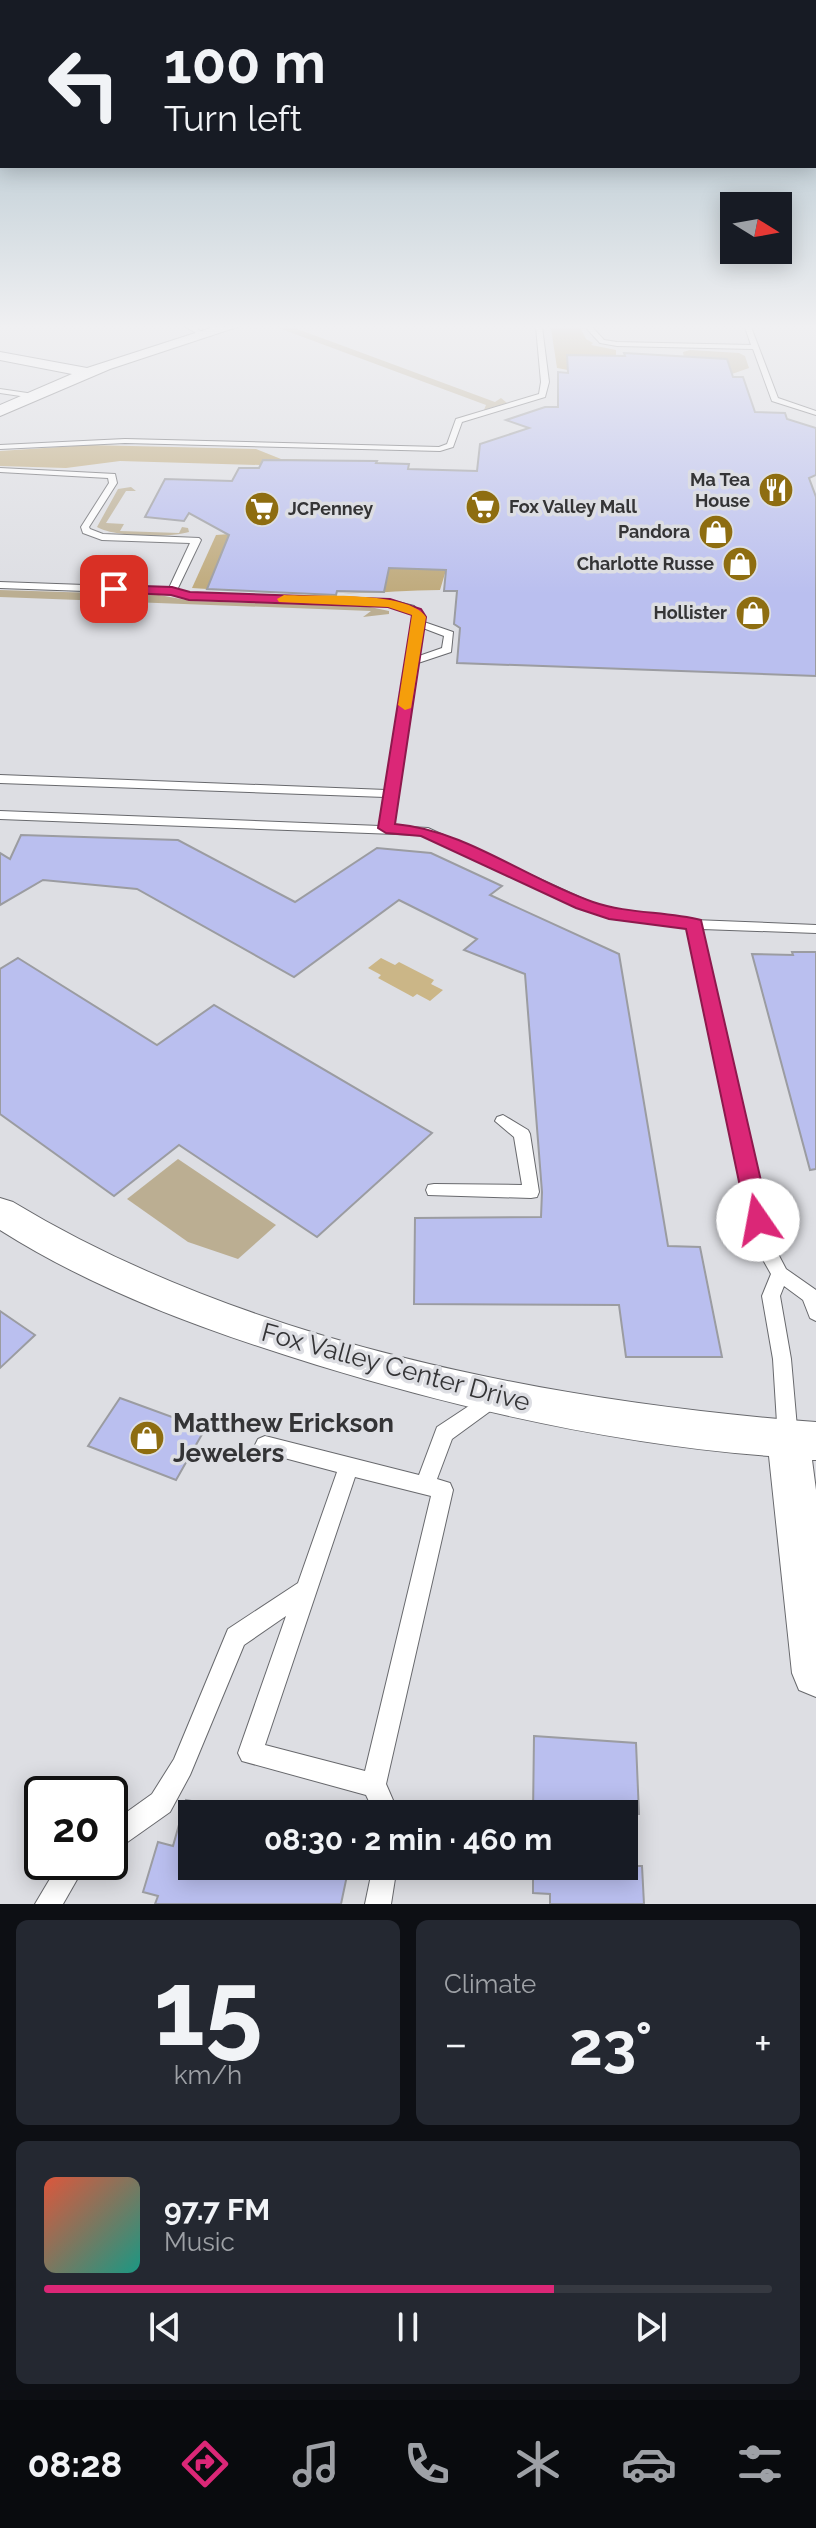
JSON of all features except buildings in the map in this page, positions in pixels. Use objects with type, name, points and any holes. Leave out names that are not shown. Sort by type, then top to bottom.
[{"type":"street","name":"Fox Valley Center Drive","points":[[0,1212],[62,1251],[180,1305],[347,1357],[495,1397],[600,1417],[802,1440]]},
{"type":"street","points":[[802,1440],[816,1673]]},
{"type":"lane","points":[[0,447],[125,441],[281,445],[281,448],[293,453],[360,455],[381,453],[390,448],[440,449],[450,445],[459,421],[476,416]]},
{"type":"lane","points":[[0,470],[112,476],[113,483],[85,527],[86,531],[102,537],[196,540],[172,591]]},
{"type":"lane","points":[[0,585],[390,603],[411,608],[420,617],[386,828]]},
{"type":"lane","points":[[413,661],[447,650],[449,634],[419,623]]},
{"type":"lane","points":[[0,779],[391,794]]},
{"type":"lane","points":[[0,815],[424,831],[583,904],[615,915],[694,924],[816,929]]},
{"type":"lane","points":[[694,924],[766,1249],[780,1274],[811,1296],[816,1313]]},
{"type":"lane","points":[[434,1190],[531,1192],[522,1134],[503,1121]]},
{"type":"lane","points":[[780,1274],[771,1296],[782,1359],[802,1440]]},
{"type":"lane","points":[[425,1485],[444,1433],[495,1397]]},
{"type":"lane","points":[[265,1445],[443,1490],[374,1785],[381,1800]]},
{"type":"lane","points":[[349,1466],[250,1753],[374,1785]]},
{"type":"lane","points":[[128,1826],[161,1803],[182,1767],[236,1637],[305,1591]]},
{"type":"lane","points":[[48,1904],[63,1880]]},
{"type":"lane","points":[[378,1904],[382,1880]]},
{"type":"shaded area","points":[[89,445],[256,449],[281,459],[322,460],[263,460],[260,465],[120,461],[66,468],[0,466],[0,451]]},
{"type":"shaded area","points":[[131,487],[136,491],[126,491],[106,523],[124,524],[120,531],[179,533],[182,527],[188,528],[189,532],[169,535],[142,536],[97,527],[118,489]]},
{"type":"shaded area","points":[[230,534],[207,589],[192,588],[216,535]]},
{"type":"shaded area","points":[[389,568],[446,570],[440,590],[364,593],[337,593],[384,592]]},
{"type":"shaded area","points":[[0,590],[370,607],[389,611],[389,614],[363,617],[371,611],[0,597]]},
{"type":"shaded area","points":[[381,958],[395,965],[399,962],[434,980],[431,984],[443,990],[430,1001],[417,994],[413,997],[378,978],[381,975],[368,968]]},
{"type":"shaded area","points":[[178,1159],[276,1225],[238,1259],[188,1242],[127,1199]]},
{"type":"slow traffic","points":[[284,599],[390,603],[417,612],[420,617],[405,705]]},
{"type":"place","name":"Ma Tea House","points":[[776,490]]},
{"type":"place","name":"Fox Valley Mall","points":[[483,507]]},
{"type":"place","name":"JCPenney","points":[[262,509]]},
{"type":"place","name":"Pandora","points":[[716,532]]},
{"type":"place","name":"Charlotte Russe","points":[[740,564]]},
{"type":"place","name":"Hollister","points":[[753,613]]},
{"type":"place","name":"Matthew Erickson Jewelers","points":[[147,1438]]},
{"type":"route","points":[[114,589],[172,591],[189,596],[390,603],[417,612],[420,617],[386,828],[424,831],[583,904],[615,915],[694,924],[758,1220]]}]
